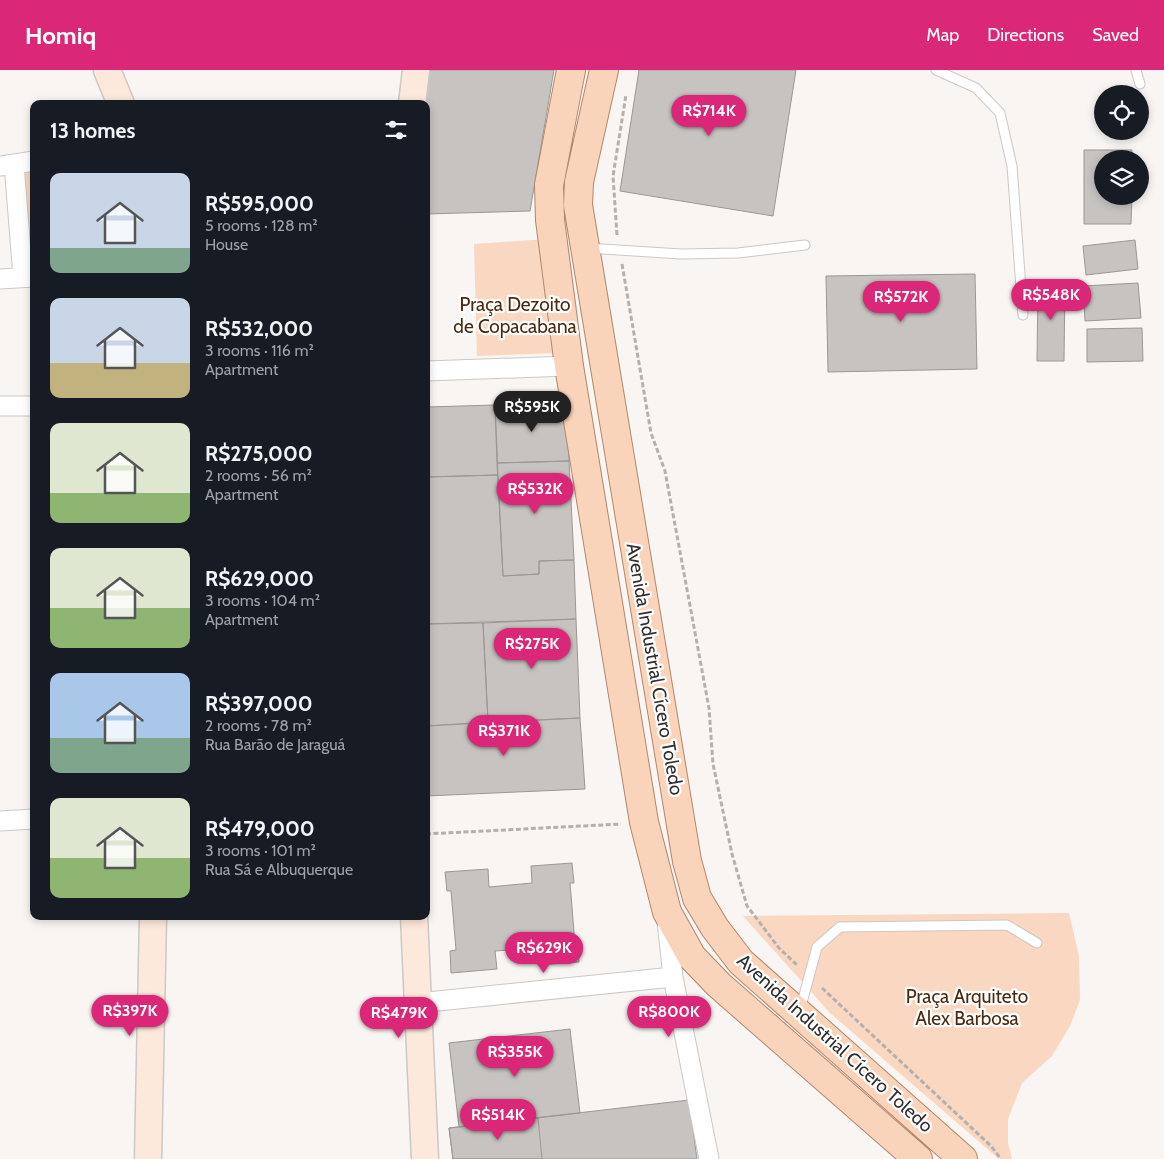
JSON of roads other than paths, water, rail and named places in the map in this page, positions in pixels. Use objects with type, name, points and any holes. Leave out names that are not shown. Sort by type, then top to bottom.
[{"type":"main road","name":"Avenida Industrial Cícero Toledo","points":[[571,70],[549,185],[550,220],[569,366],[644,822],[666,912],[692,957],[719,985],[918,1159]]},
{"type":"main road","name":"Avenida Industrial Cícero Toledo","points":[[604,70],[579,182],[578,205],[687,861],[697,898],[715,928],[741,962],[963,1159]]},
{"type":"street","points":[[107,70],[119,100]]},
{"type":"street","points":[[412,100],[416,70]]},
{"type":"street","points":[[0,280],[28,277],[7,165],[30,162]]},
{"type":"street","points":[[430,371],[569,366]]},
{"type":"street","points":[[0,406],[30,406]]},
{"type":"street","points":[[0,821],[30,819]]},
{"type":"street","points":[[666,912],[673,977],[709,1159]]},
{"type":"street","points":[[148,1159],[153,920]]},
{"type":"street","points":[[414,920],[426,1159]]},
{"type":"street","points":[[418,1004],[673,977]]},
{"type":"lane","points":[[936,70],[976,88],[1000,113],[1012,166],[1023,315]]},
{"type":"lane","points":[[1136,70],[1140,84]]},
{"type":"lane","points":[[585,248],[681,254],[738,253],[805,245]]},
{"type":"lane","points":[[799,1013],[817,947],[840,927],[1006,925],[1037,944]]},
{"type":"park label","name":"Praça Dezoito de Copacabana","points":[[515,315]]},
{"type":"park label","name":"Praça Arquiteto Alex Barbosa","points":[[967,1007]]}]
